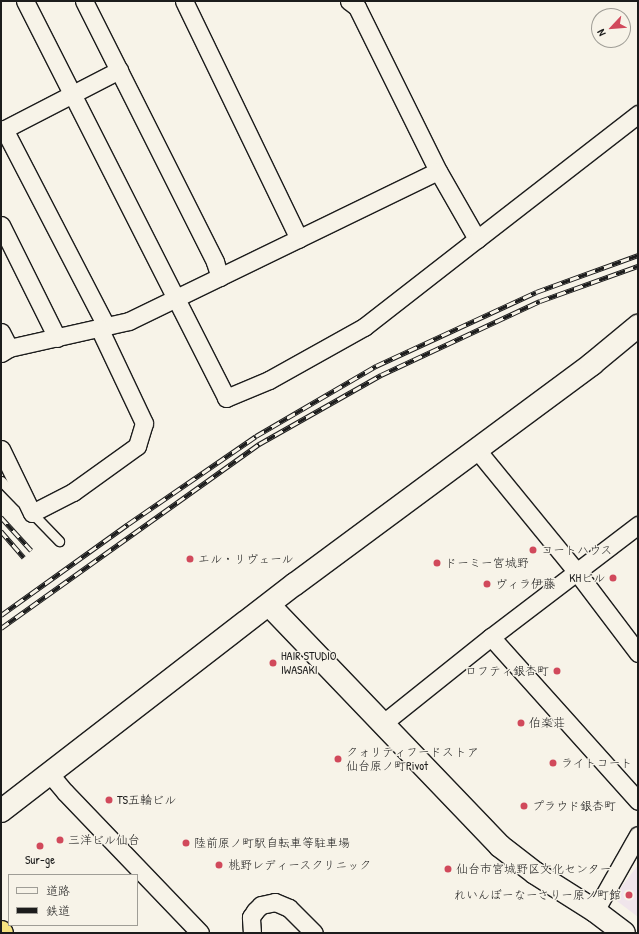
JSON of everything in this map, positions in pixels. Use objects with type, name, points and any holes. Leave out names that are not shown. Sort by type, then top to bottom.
[{"type":"street","points":[[25,1],[226,398],[269,380],[364,327],[638,114]]},
{"type":"street","points":[[84,1],[215,262],[220,277]]},
{"type":"street","points":[[184,1],[299,239]]},
{"type":"street","points":[[349,1],[357,7],[438,171],[477,239]]},
{"type":"street","points":[[1,449],[32,514],[73,492],[136,446],[144,423],[102,327],[3,130],[119,70]]},
{"type":"street","points":[[1,332],[5,350],[129,321],[438,171]]},
{"type":"street","points":[[1,225],[57,338]]},
{"type":"street","points":[[1,811],[269,605],[592,364],[638,326]]},
{"type":"street","points":[[477,450],[576,571],[638,653]]},
{"type":"street","points":[[382,724],[491,636],[638,525]]},
{"type":"street","points":[[269,605],[500,846],[535,873],[595,911],[624,933]]},
{"type":"street","points":[[491,636],[638,801]]},
{"type":"street","points":[[50,773],[65,792],[200,933]]},
{"type":"street","points":[[595,911],[638,835]]},
{"type":"street","points":[[252,933],[251,917],[255,911],[260,905],[275,902],[290,908],[314,933]]},
{"type":"lane","points":[[1,481],[59,541]]},
{"type":"shaded area","name":"れいんぼーなーさりー原ノ町館","points":[[638,865],[638,917],[613,898]]},
{"type":"railway","points":[[1,615],[128,524],[256,436],[376,366],[536,292],[638,255]]},
{"type":"railway","points":[[1,628],[259,444],[381,375],[540,301],[638,266]]},
{"type":"railway","points":[[1,517],[31,550]]},
{"type":"railway","points":[[1,531],[24,557]]},
{"type":"place","name":"コートハウス","points":[[533,550]]},
{"type":"place","name":"エル・リヴェール","points":[[190,559]]},
{"type":"place","name":"ドーミー宮城野","points":[[437,563]]},
{"type":"place","name":"KHビル","points":[[613,578]]},
{"type":"place","name":"ヴィラ伊藤","points":[[487,584]]},
{"type":"place","name":"HAIR STUDIO IWASAKI","points":[[273,663]]},
{"type":"place","name":"ロフティ銀杏町","points":[[557,671]]},
{"type":"place","name":"伯楽荘","points":[[521,723]]},
{"type":"place","name":"クォリティフードストア 仙台原ノ町Pivot","points":[[338,759]]},
{"type":"place","name":"ライトコート","points":[[553,763]]},
{"type":"place","name":"TS五輪ビル","points":[[109,800]]},
{"type":"place","name":"プラウド銀杏町","points":[[524,806]]},
{"type":"place","name":"三洋ビル仙台","points":[[60,840]]},
{"type":"place","name":"陸前原ノ町駅自転車等駐車場","points":[[186,843]]},
{"type":"place","name":"Sur-ge","points":[[40,846]]},
{"type":"place","name":"桃野レディースクリニック","points":[[219,865]]},
{"type":"place","name":"仙台市宮城野区文化センター","points":[[448,869]]},
{"type":"place","name":"れいんぼーなーさりー原ノ町館","points":[[629,895]]}]
